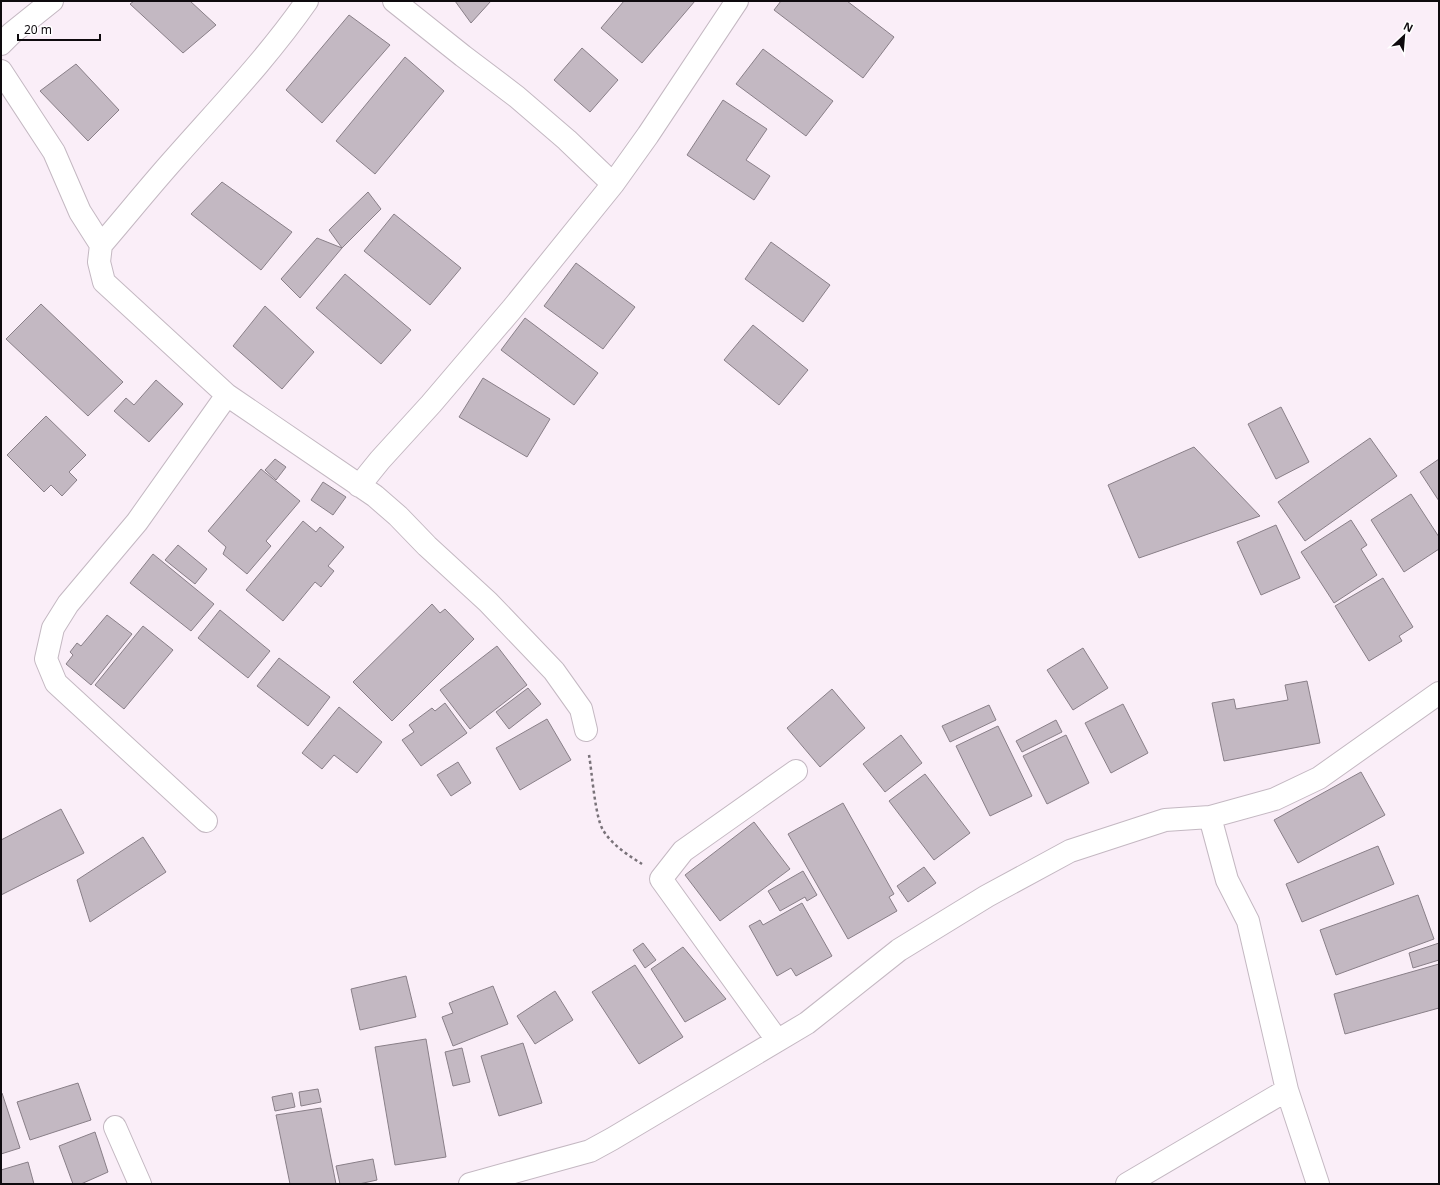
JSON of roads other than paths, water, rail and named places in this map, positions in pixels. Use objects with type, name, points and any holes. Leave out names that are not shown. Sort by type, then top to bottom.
[{"type":"street","points":[[1,44],[12,33],[52,1]]},
{"type":"street","points":[[307,1],[243,82],[175,158],[101,245],[99,262],[104,282],[227,395],[375,496],[398,516],[427,546],[488,602],[554,671],[581,709],[586,730]]},
{"type":"street","points":[[394,1],[517,97],[567,140],[613,184]]},
{"type":"street","points":[[359,486],[507,315],[613,184],[648,135],[737,1]]},
{"type":"street","points":[[1,71],[54,152],[80,212],[101,245]]},
{"type":"street","points":[[206,821],[56,682],[46,659],[53,628],[68,604],[137,522],[227,395]]},
{"type":"street","points":[[475,1183],[590,1151],[625,1132],[807,1023],[899,950],[987,896],[1070,851],[1165,820],[1210,817],[1275,799],[1319,778],[1439,693]]},
{"type":"street","points":[[777,1040],[661,879],[683,851],[796,771]]},
{"type":"street","points":[[1210,817],[1227,880],[1248,921],[1287,1090],[1318,1184]]},
{"type":"street","points":[[1127,1184],[1287,1090]]},
{"type":"street","points":[[115,1127],[140,1184]]}]
